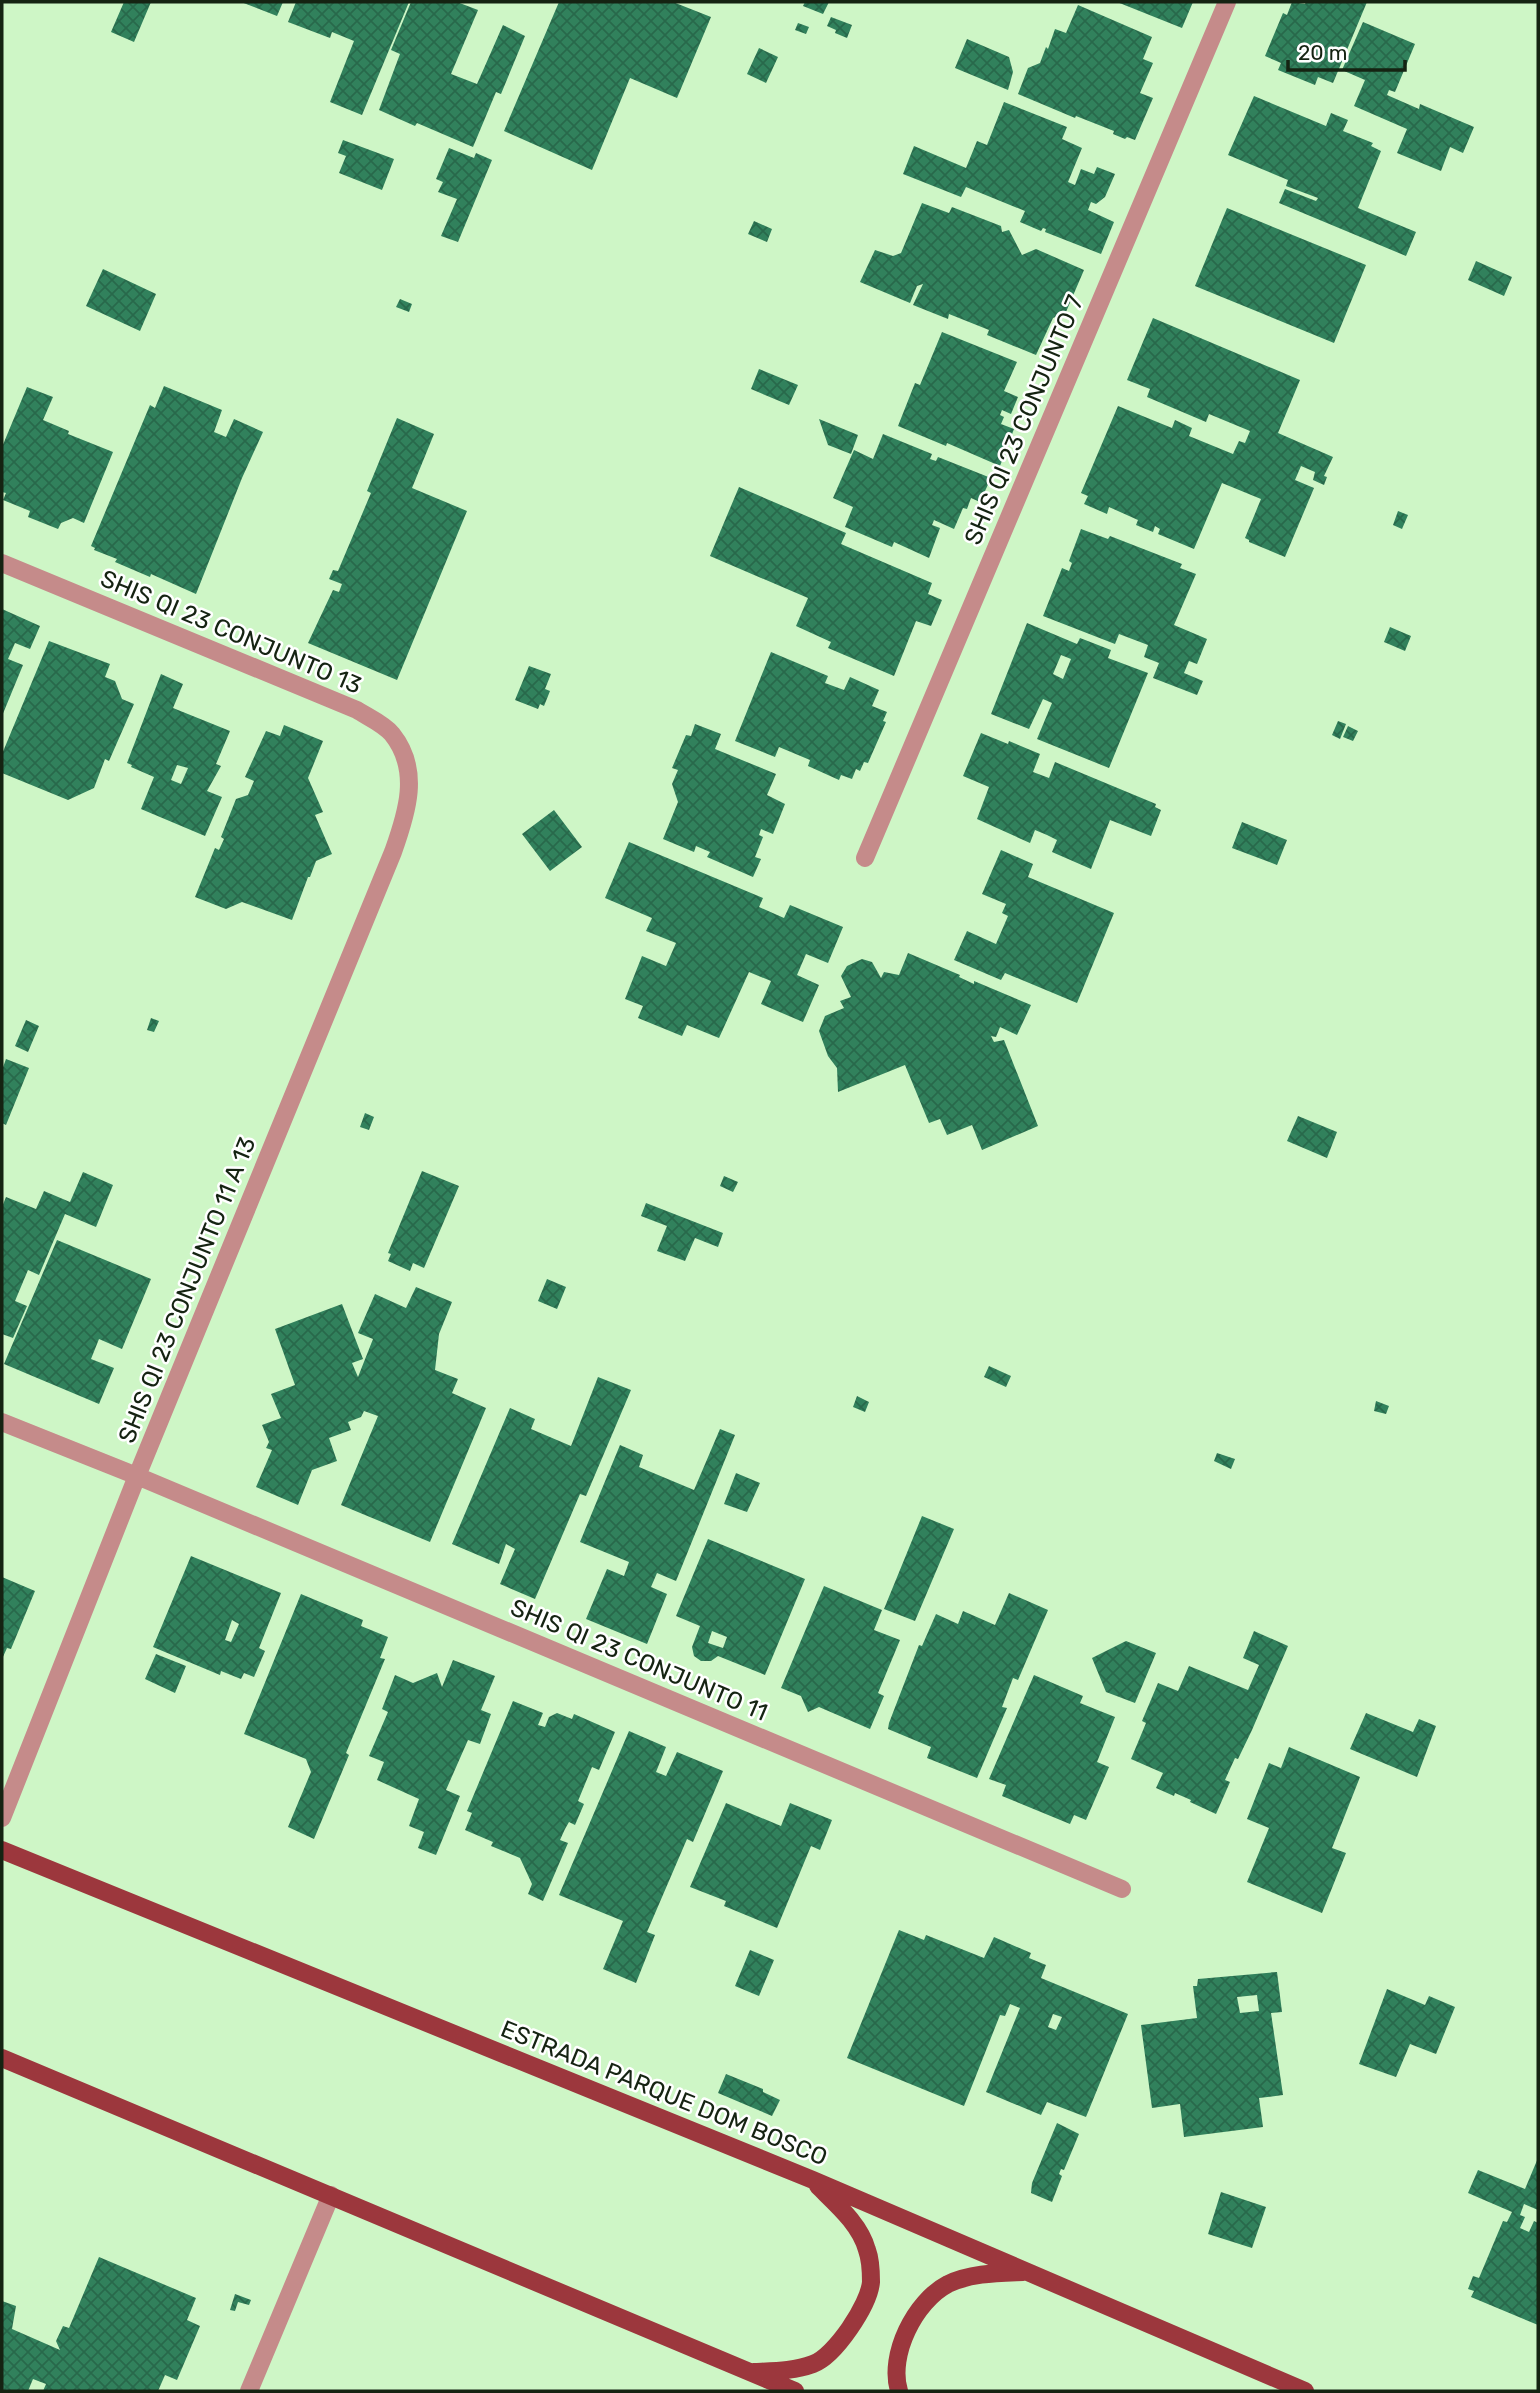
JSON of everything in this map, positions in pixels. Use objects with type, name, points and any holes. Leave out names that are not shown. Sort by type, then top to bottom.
[{"type":"main road","name":"ESTRADA PARQUE DOM BOSCO","points":[[2,1850],[813,2180],[1305,2391]]},
{"type":"main road","points":[[2,2058],[795,2391]]},
{"type":"main road","points":[[751,2373],[793,2370],[816,2363],[835,2348],[852,2327],[871,2284],[867,2250],[852,2221],[813,2180]]},
{"type":"main road","points":[[898,2391],[896,2382],[900,2344],[920,2307],[947,2284],[977,2275],[1027,2272]]},
{"type":"street","name":"SHIS QI 23 CONJUNTO 7","points":[[865,858],[1227,2]]},
{"type":"street","name":"SHIS QI 23 CONJUNTO 13","points":[[2,563],[357,709],[391,732],[405,755],[410,779]]},
{"type":"street","name":"SHIS QI 23 CONJUNTO 11 A 13","points":[[2,1818],[137,1476],[393,852],[410,800],[410,779]]},
{"type":"street","name":"SHIS QI 23 CONJUNTO 11","points":[[2,1422],[137,1476],[1122,1889]]},
{"type":"street","points":[[249,2391],[331,2195]]},
{"type":"building","points":[[124,2],[151,2],[134,42],[111,32]]},
{"type":"building","points":[[241,2],[283,2],[277,16]]},
{"type":"building","points":[[296,2],[409,2],[362,115],[330,102],[354,41],[332,32],[330,38],[288,22]]},
{"type":"building","points":[[411,2],[457,2],[478,10],[451,74],[477,84],[503,25],[525,36],[501,94],[496,92],[473,147],[379,110],[400,54],[391,50]]},
{"type":"building","points":[[559,2],[673,2],[711,17],[677,98],[630,78],[592,170],[504,131]]},
{"type":"building","points":[[805,2],[829,2],[823,14],[803,6]]},
{"type":"building","points":[[1117,2],[1193,2],[1182,28]]},
{"type":"building","points":[[1292,2],[1367,2],[1333,83],[1318,77],[1315,85],[1278,70],[1281,63],[1265,56],[1283,13],[1287,15]]},
{"type":"building","points":[[1078,5],[1152,37],[1143,59],[1153,63],[1140,93],[1153,98],[1135,140],[1127,137],[1125,139],[1113,134],[1114,131],[1018,94],[1028,68],[1040,63],[1055,29],[1066,33]]},
{"type":"building","points":[[831,17],[852,25],[847,38],[827,26]]},
{"type":"building","points":[[1363,22],[1415,44],[1395,92],[1389,90],[1387,95],[1419,109],[1420,104],[1474,127],[1463,153],[1450,147],[1441,171],[1397,153],[1407,129],[1354,106],[1365,80],[1342,70]]},
{"type":"building","points":[[798,23],[809,27],[806,34],[795,30]]},
{"type":"building","points":[[967,39],[1009,57],[1013,72],[1008,90],[955,68]]},
{"type":"building","points":[[759,48],[778,57],[766,83],[747,74]]},
{"type":"building","points":[[1254,96],[1326,126],[1331,113],[1348,120],[1343,131],[1373,143],[1371,146],[1381,151],[1358,208],[1416,232],[1406,256],[1279,203],[1285,189],[1316,201],[1318,198],[1286,186],[1288,180],[1228,155]]},
{"type":"building","points":[[1004,102],[1067,127],[1062,139],[1082,148],[1068,182],[1075,185],[1081,169],[1094,174],[1097,167],[1115,174],[1105,197],[1096,204],[1091,202],[1088,210],[1114,222],[1101,254],[1045,232],[1046,229],[1041,231],[1020,222],[1025,211],[966,187],[961,197],[903,174],[914,146],[966,168],[977,141],[987,145]]},
{"type":"building","points":[[343,140],[394,159],[382,190],[339,173],[346,156],[338,153]]},
{"type":"building","points":[[449,148],[474,158],[476,153],[492,160],[458,242],[441,236],[457,199],[438,192],[443,182],[436,179]]},
{"type":"building","points":[[922,203],[949,213],[952,207],[1001,226],[1002,232],[1009,230],[1022,255],[1036,249],[1084,270],[1066,312],[1053,318],[1036,355],[987,335],[989,330],[949,314],[948,319],[913,305],[923,284],[917,286],[910,303],[860,282],[875,250],[893,256],[901,253]]},
{"type":"building","points":[[1227,208],[1366,265],[1334,343],[1195,286]]},
{"type":"building","points":[[754,221],[772,229],[767,242],[748,234]]},
{"type":"building","points":[[1476,261],[1512,277],[1504,296],[1468,280]]},
{"type":"building","points":[[103,269],[156,294],[140,331],[86,306]]},
{"type":"building","points":[[400,299],[412,304],[409,312],[396,307]]},
{"type":"building","points":[[1153,318],[1300,380],[1278,433],[1333,457],[1324,476],[1327,477],[1324,485],[1313,480],[1315,472],[1301,466],[1295,480],[1314,488],[1285,557],[1245,538],[1261,499],[1222,483],[1194,549],[1158,534],[1160,529],[1155,526],[1153,532],[1136,525],[1138,520],[1109,507],[1107,514],[1084,504],[1088,496],[1081,493],[1118,406],[1172,428],[1175,420],[1192,428],[1189,436],[1233,454],[1239,441],[1245,443],[1250,431],[1209,414],[1206,422],[1147,397],[1150,389],[1127,380]]},
{"type":"building","points":[[942,332],[1017,362],[1004,391],[1018,397],[1011,414],[1002,410],[1000,415],[1004,417],[1001,424],[1014,429],[1000,466],[898,426],[915,383],[920,385]]},
{"type":"building","points":[[759,369],[798,385],[789,405],[751,389]]},
{"type":"building","points":[[164,386],[222,410],[214,432],[226,437],[234,419],[263,432],[196,594],[115,562],[117,559],[94,550],[91,546],[150,405],[155,408]]},
{"type":"building","points":[[27,387],[53,397],[43,420],[69,431],[68,434],[113,452],[84,523],[73,518],[61,523],[58,529],[28,517],[30,511],[3,500],[6,493],[2,492],[2,447]]},
{"type":"building","points":[[397,418],[434,434],[412,488],[467,511],[397,680],[308,643],[333,590],[339,592],[342,584],[329,579],[333,570],[338,571],[371,493],[367,491]]},
{"type":"building","points":[[819,419],[858,435],[851,454],[828,445]]},
{"type":"building","points":[[883,434],[932,454],[930,459],[936,461],[938,457],[991,478],[980,502],[971,498],[967,509],[963,508],[954,529],[934,520],[932,525],[940,528],[929,558],[894,542],[892,547],[845,527],[853,507],[833,498],[854,450],[873,459]]},
{"type":"building","points":[[739,487],[846,533],[841,544],[932,583],[928,594],[942,600],[931,626],[916,621],[894,676],[828,648],[831,642],[796,626],[808,598],[710,556]]},
{"type":"building","points":[[1398,511],[1408,515],[1402,529],[1393,525]]},
{"type":"building","points":[[1081,529],[1108,539],[1110,536],[1182,564],[1180,568],[1196,574],[1174,625],[1207,639],[1197,664],[1189,661],[1184,673],[1203,681],[1197,695],[1153,678],[1159,663],[1144,657],[1148,645],[1119,634],[1115,644],[1043,616],[1062,568],[1069,571],[1072,563],[1069,561]]},
{"type":"building","points":[[2,609],[40,626],[30,649],[15,643],[8,659],[23,665],[2,716]]},
{"type":"building","points":[[1027,623],[1077,644],[1080,638],[1111,650],[1108,658],[1148,673],[1109,768],[1037,739],[1052,703],[1043,699],[1029,729],[991,714]],"holes":[[[1061,655],[1071,659],[1063,679],[1053,674]]]},
{"type":"building","points":[[1390,627],[1411,636],[1405,651],[1384,642]]},
{"type":"building","points":[[49,641],[110,664],[105,677],[115,681],[122,699],[134,704],[109,761],[105,759],[94,788],[68,800],[2,773],[2,754]]},
{"type":"building","points":[[771,652],[828,676],[825,683],[844,690],[850,677],[879,690],[872,706],[887,712],[883,721],[886,722],[868,763],[864,762],[860,771],[856,769],[852,779],[841,775],[839,780],[808,766],[810,760],[779,747],[775,757],[735,741]]},
{"type":"building","points":[[529,666],[551,674],[545,689],[550,691],[544,706],[540,704],[538,709],[515,700]]},
{"type":"building","points":[[161,674],[183,684],[173,708],[230,731],[216,764],[221,766],[207,791],[222,797],[205,836],[141,809],[154,777],[127,763]],"holes":[[[177,765],[188,768],[181,784],[171,780]]]},
{"type":"building","points":[[1338,721],[1346,724],[1340,739],[1332,735]]},
{"type":"building","points":[[695,724],[721,734],[715,749],[776,774],[767,795],[785,804],[773,834],[761,829],[759,835],[763,837],[755,857],[761,859],[753,877],[707,857],[710,852],[696,846],[694,852],[663,839],[678,802],[672,784],[678,770],[672,768],[686,735],[691,736]]},
{"type":"building","points":[[284,725],[323,741],[308,778],[323,812],[315,815],[332,854],[316,861],[292,920],[242,902],[226,909],[195,897],[215,848],[219,850],[224,839],[221,837],[236,799],[248,795],[254,781],[245,777],[266,731],[280,736]]},
{"type":"building","points":[[1348,726],[1358,731],[1353,741],[1343,737]]},
{"type":"building","points":[[981,733],[1040,754],[1033,772],[1049,778],[1055,762],[1156,804],[1155,807],[1161,810],[1151,836],[1110,820],[1091,869],[1052,852],[1057,840],[1047,835],[1035,830],[1030,843],[977,819],[989,787],[963,776]]},
{"type":"building","points":[[554,810],[582,847],[550,871],[522,834]]},
{"type":"building","points":[[1242,822],[1287,840],[1277,865],[1232,848]]},
{"type":"building","points":[[629,842],[763,898],[759,907],[784,918],[790,905],[843,927],[828,963],[806,954],[797,975],[819,985],[803,1022],[761,1004],[771,981],[749,972],[719,1038],[687,1025],[682,1036],[638,1018],[643,1006],[625,999],[642,956],[666,966],[676,943],[646,931],[652,918],[605,898]]},
{"type":"building","points":[[1001,850],[1033,864],[1028,877],[1114,913],[1077,1003],[1005,973],[1001,980],[954,960],[967,931],[996,944],[1008,916],[1002,913],[1006,904],[982,894]]},
{"type":"building","points":[[908,953],[960,975],[959,977],[974,984],[974,981],[1031,1005],[1017,1035],[1000,1027],[996,1037],[991,1036],[994,1042],[1004,1040],[1038,1126],[982,1150],[972,1125],[947,1135],[940,1119],[929,1123],[905,1065],[838,1092],[837,1068],[828,1056],[819,1031],[825,1016],[844,1008],[840,1001],[851,997],[841,976],[847,966],[862,959],[872,962],[881,978],[884,972],[899,975]]},
{"type":"building","points":[[151,1018],[159,1021],[154,1032],[147,1030]]},
{"type":"building","points":[[26,1020],[39,1026],[28,1052],[15,1046]]},
{"type":"building","points":[[6,1059],[29,1068],[6,1125],[2,1123],[2,1070]]},
{"type":"building","points":[[365,1113],[374,1117],[369,1130],[360,1127]]},
{"type":"building","points":[[1298,1116],[1337,1132],[1327,1158],[1287,1141]]},
{"type":"building","points":[[422,1171],[459,1186],[424,1268],[413,1263],[410,1271],[388,1261],[391,1254],[388,1253]]},
{"type":"building","points":[[83,1172],[113,1185],[96,1227],[65,1214],[39,1275],[28,1270],[15,1301],[27,1306],[13,1338],[2,1334],[2,1207],[6,1197],[36,1209],[44,1191],[70,1202]]},
{"type":"building","points":[[724,1176],[738,1182],[733,1192],[720,1186]]},
{"type":"building","points":[[646,1203],[723,1233],[718,1247],[695,1238],[685,1261],[657,1251],[667,1226],[641,1216]]},
{"type":"building","points":[[57,1240],[151,1279],[122,1349],[99,1339],[91,1359],[114,1368],[99,1404],[4,1364]]},
{"type":"building","points":[[547,1279],[566,1287],[557,1309],[538,1301]]},
{"type":"building","points":[[416,1287],[452,1302],[439,1334],[435,1370],[458,1379],[452,1393],[486,1408],[430,1542],[341,1505],[378,1416],[364,1411],[361,1417],[348,1422],[351,1430],[329,1438],[337,1461],[312,1470],[298,1505],[256,1487],[272,1450],[266,1448],[269,1442],[262,1425],[281,1418],[271,1394],[295,1385],[275,1329],[342,1304],[363,1359],[352,1363],[358,1377],[373,1339],[358,1333],[375,1294],[406,1308]]},
{"type":"building","points":[[989,1366],[1011,1376],[1006,1387],[984,1377]]},
{"type":"building","points":[[598,1377],[631,1390],[586,1496],[580,1494],[535,1599],[500,1584],[515,1549],[506,1544],[499,1564],[452,1544],[510,1408],[535,1419],[531,1429],[571,1446]]},
{"type":"building","points":[[857,1396],[869,1402],[865,1412],[853,1407]]},
{"type":"building","points":[[1376,1401],[1389,1406],[1386,1414],[1374,1411]]},
{"type":"building","points":[[720,1429],[735,1435],[676,1581],[657,1573],[651,1587],[667,1594],[647,1644],[586,1619],[607,1569],[624,1576],[629,1562],[580,1542],[620,1445],[643,1455],[639,1467],[694,1490]]},
{"type":"building","points":[[1217,1453],[1235,1459],[1231,1469],[1214,1461]]},
{"type":"building","points":[[736,1473],[760,1483],[747,1512],[724,1504]]},
{"type":"building","points":[[922,1516],[954,1529],[915,1621],[884,1609]]},
{"type":"building","points":[[708,1539],[805,1579],[765,1675],[718,1656],[711,1661],[701,1661],[694,1656],[692,1647],[700,1626],[676,1616]],"holes":[[[712,1631],[727,1637],[723,1648],[708,1643]]]},
{"type":"building","points":[[191,1556],[281,1593],[259,1648],[265,1651],[254,1677],[244,1673],[241,1679],[221,1671],[220,1675],[153,1647]],"holes":[[[232,1620],[239,1624],[231,1642],[225,1640]]]},
{"type":"building","points":[[2,1577],[35,1591],[11,1649],[7,1648],[2,1659]]},
{"type":"building","points":[[824,1586],[882,1610],[874,1630],[900,1640],[878,1693],[884,1696],[870,1729],[819,1707],[808,1712],[801,1696],[781,1688]]},
{"type":"building","points":[[1009,1593],[1048,1610],[1018,1680],[1013,1678],[1002,1707],[1007,1708],[977,1778],[927,1758],[931,1747],[888,1729],[889,1723],[919,1645],[922,1646],[936,1614],[958,1624],[963,1611],[995,1625]]},
{"type":"building","points":[[301,1594],[363,1620],[361,1626],[388,1637],[380,1658],[385,1659],[314,1839],[288,1827],[311,1772],[306,1759],[244,1734]]},
{"type":"building","points":[[1254,1631],[1288,1646],[1252,1730],[1225,1780],[1230,1782],[1216,1814],[1175,1793],[1174,1796],[1156,1788],[1163,1773],[1131,1759],[1146,1723],[1142,1721],[1158,1683],[1178,1691],[1189,1666],[1248,1690],[1259,1665],[1243,1658]]},
{"type":"building","points":[[1126,1641],[1156,1653],[1135,1703],[1106,1692],[1092,1658]]},
{"type":"building","points":[[156,1654],[186,1666],[175,1693],[145,1679]]},
{"type":"building","points":[[453,1660],[495,1676],[481,1710],[491,1714],[480,1744],[468,1740],[446,1790],[460,1796],[436,1855],[418,1848],[424,1832],[409,1826],[419,1799],[377,1780],[384,1762],[369,1756],[388,1712],[382,1709],[395,1675],[413,1683],[437,1673],[442,1687]]},
{"type":"building","points":[[1034,1675],[1083,1696],[1080,1703],[1115,1717],[1097,1762],[1109,1767],[1086,1820],[1074,1815],[1070,1824],[1002,1796],[1006,1785],[989,1779]]},
{"type":"building","points":[[513,1701],[543,1713],[538,1725],[545,1727],[549,1717],[557,1713],[572,1719],[574,1714],[615,1732],[599,1770],[592,1767],[578,1801],[584,1804],[575,1825],[569,1822],[560,1840],[568,1843],[543,1901],[528,1894],[532,1884],[520,1858],[491,1846],[493,1842],[465,1830],[472,1813],[467,1811]]},
{"type":"building","points":[[1366,1713],[1413,1732],[1419,1719],[1436,1726],[1417,1777],[1350,1749]]},
{"type":"building","points":[[629,1731],[666,1747],[656,1772],[666,1776],[677,1752],[723,1771],[693,1842],[687,1839],[647,1932],[655,1935],[636,1983],[603,1969],[623,1921],[559,1895]]},
{"type":"building","points":[[1289,1747],[1360,1777],[1332,1848],[1346,1853],[1322,1913],[1247,1882],[1269,1828],[1247,1819],[1269,1763],[1281,1768]]},
{"type":"building","points":[[726,1803],[781,1826],[790,1803],[832,1820],[820,1850],[811,1846],[777,1928],[724,1906],[726,1901],[690,1887]]},
{"type":"building","points":[[899,1930],[924,1940],[926,1935],[984,1958],[994,1937],[1031,1953],[1029,1958],[1046,1965],[1041,1978],[1128,2014],[1086,2117],[1047,2102],[1041,2115],[986,2092],[1020,2008],[1010,2004],[1005,2016],[1000,2015],[964,2106],[847,2058]],"holes":[[[1053,2014],[1062,2017],[1056,2030],[1048,2027]]]},
{"type":"building","points":[[750,1950],[774,1960],[759,1996],[735,1986]]},
{"type":"building","points":[[1277,1972],[1282,2012],[1271,2013],[1283,2095],[1259,2098],[1263,2127],[1184,2137],[1180,2104],[1152,2108],[1141,2025],[1197,2018],[1193,1986],[1197,1986],[1198,1979]],"holes":[[[1257,1995],[1259,2011],[1240,2013],[1237,1997]]]},
{"type":"building","points":[[1387,1989],[1425,2005],[1429,1996],[1455,2007],[1436,2054],[1410,2044],[1396,2077],[1359,2064]]},
{"type":"building","points":[[726,2074],[763,2089],[763,2092],[780,2100],[772,2116],[718,2093]]},
{"type":"building","points":[[1057,2123],[1079,2134],[1064,2170],[1061,2169],[1059,2174],[1062,2176],[1052,2202],[1031,2193],[1032,2183]]},
{"type":"building","points":[[1538,2158],[1538,2210],[1524,2204],[1520,2215],[1525,2217],[1520,2228],[1529,2232],[1534,2221],[1538,2223],[1538,2325],[1471,2297],[1474,2291],[1468,2289],[1473,2276],[1479,2278],[1503,2221],[1507,2222],[1512,2212],[1468,2193],[1478,2170],[1525,2189]]},
{"type":"building","points":[[1221,2192],[1266,2207],[1252,2248],[1208,2234]]},
{"type":"building","points":[[99,2257],[196,2298],[187,2320],[200,2326],[177,2380],[165,2375],[158,2391],[43,2391],[46,2384],[33,2379],[28,2391],[2,2390],[2,2301],[16,2306],[12,2329],[60,2350],[56,2341],[63,2326],[69,2328]]},
{"type":"building","points":[[235,2294],[251,2300],[249,2305],[238,2302],[235,2311],[230,2310]]}]
